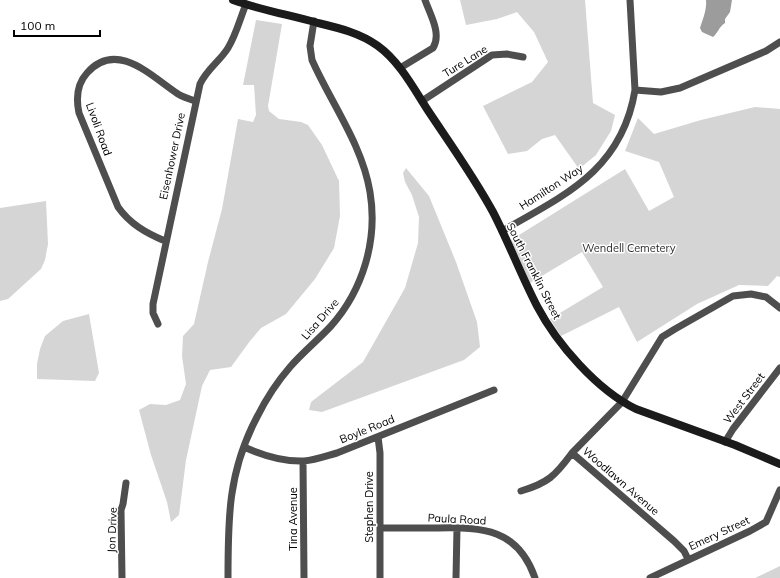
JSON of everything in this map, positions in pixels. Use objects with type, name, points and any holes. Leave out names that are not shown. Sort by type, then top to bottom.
[{"type":"main road","name":"South Franklin Street","points":[[233,0],[344,30],[364,38],[378,46],[390,56],[400,68],[478,187],[502,231],[537,306],[553,332],[572,356],[595,380],[622,402],[657,418],[725,442],[780,464]]},
{"type":"street","points":[[400,68],[433,48],[436,44],[436,35],[425,0]]},
{"type":"street","name":"Hamilton Way","points":[[502,231],[575,187],[606,159],[616,144],[625,127],[635,90],[630,0]]},
{"type":"street","name":"Eisenhower Drive","points":[[158,324],[153,313],[153,304],[195,101],[204,75],[229,47],[246,4]]},
{"type":"street","name":"Lisa Drive","points":[[228,578],[230,502],[238,465],[257,416],[290,367],[330,327],[350,300],[363,272],[370,244],[372,209],[368,179],[357,149],[312,60],[310,46],[314,21]]},
{"type":"street","points":[[635,90],[661,92],[680,88],[766,51],[780,42]]},
{"type":"street","name":"Ture Lane","points":[[422,101],[492,55],[507,54],[523,57]]},
{"type":"street","name":"Livoli Road","points":[[166,241],[139,228],[124,216],[118,207],[79,113],[77,104],[79,86],[83,78],[94,66],[113,59],[121,59],[140,67],[179,94],[195,101]]},
{"type":"street","name":"Woodlawn Avenue","points":[[688,559],[684,551],[674,541],[572,454],[622,402],[662,337],[733,296],[751,294],[766,297],[780,308]]},
{"type":"street","name":"West Street","points":[[725,442],[733,429],[780,368]]},
{"type":"street","name":"Boyle Road","points":[[244,447],[264,455],[303,461],[337,453],[494,390]]},
{"type":"street","name":"Stephen Drive","points":[[378,437],[380,453],[380,578]]},
{"type":"street","points":[[521,491],[543,483],[556,474],[572,454]]},
{"type":"street","name":"Tina Avenue","points":[[303,461],[304,578]]},
{"type":"street","name":"Jon Drive","points":[[122,578],[121,510],[126,483]]},
{"type":"street","name":"Emery Street","points":[[650,578],[766,522],[780,490]]},
{"type":"street","name":"Paula Road","points":[[380,528],[456,528],[481,529],[490,531],[508,539],[521,552],[528,561],[535,578]]},
{"type":"street","points":[[456,528],[456,578]]},
{"type":"green space","points":[[460,0],[585,0],[593,103],[615,115],[611,131],[596,155],[579,169],[555,135],[542,139],[527,151],[508,154],[483,106],[532,82],[548,62],[534,32],[517,12],[497,19],[466,25]]},
{"type":"green space","points":[[256,20],[282,24],[268,106],[269,111],[279,119],[301,122],[308,125],[322,145],[339,181],[340,216],[334,248],[315,279],[286,314],[261,328],[231,367],[210,370],[202,386],[186,460],[179,515],[171,522],[167,502],[151,455],[139,410],[150,404],[166,405],[180,400],[186,384],[182,356],[183,336],[194,324],[222,209],[238,119],[253,122],[256,115],[254,85],[243,85]]},
{"type":"green space","name":"Wendell Cemetery","points":[[755,107],[780,109],[780,277],[777,276],[768,286],[739,285],[697,304],[637,342],[619,307],[561,336],[550,319],[603,287],[582,252],[530,283],[511,240],[625,169],[649,211],[674,197],[659,162],[625,151],[638,118],[654,134],[701,120]]},
{"type":"green space","points":[[406,168],[429,196],[456,262],[477,322],[480,347],[464,360],[322,412],[309,410],[311,402],[363,362],[405,288],[418,243],[419,217],[412,195],[405,182],[403,173]]},
{"type":"green space","points":[[46,201],[48,244],[45,260],[41,269],[8,299],[0,301],[0,208]]},
{"type":"green space","points":[[89,314],[99,373],[95,381],[37,379],[37,364],[40,349],[45,336],[63,321]]},
{"type":"green space","points":[[780,566],[780,578],[755,578]]},
{"type":"shaded area","points":[[706,0],[732,0],[730,12],[725,19],[725,23],[713,37],[702,32],[700,28]]}]
